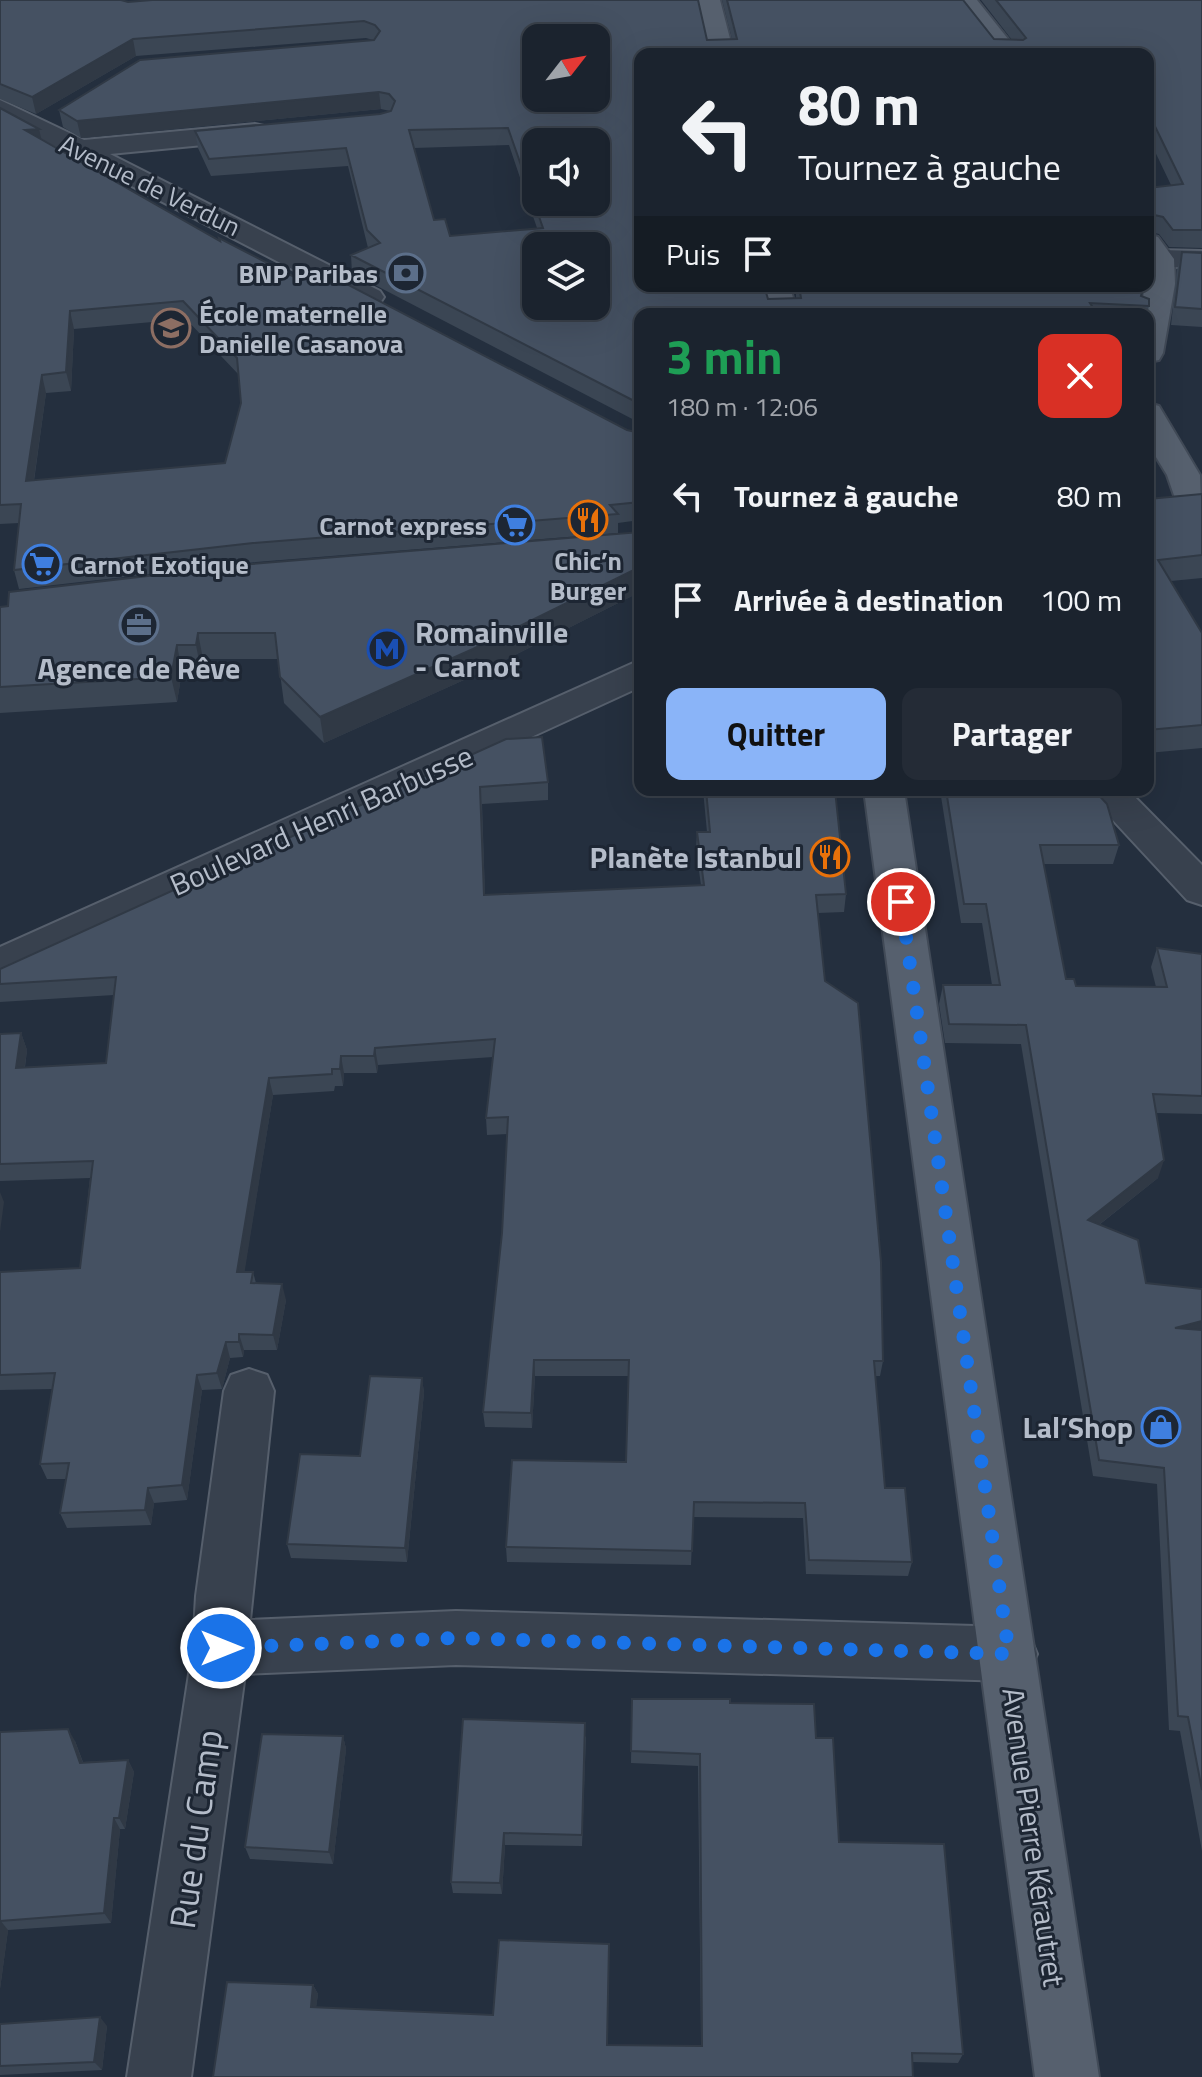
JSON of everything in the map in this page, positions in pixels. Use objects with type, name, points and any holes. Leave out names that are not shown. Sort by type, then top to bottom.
[{"type":"main road","points":[[708,0],[720,48]]},
{"type":"main road","points":[[964,0],[1002,48]]},
{"type":"main road","points":[[1154,251],[1160,284],[1154,318]]},
{"type":"main road","points":[[1154,431],[1188,483],[1184,498]]},
{"type":"main road","name":"Avenue Pierre Kérautret","points":[[885,796],[1067,2077]]},
{"type":"street","name":"Avenue de Verdun","points":[[0,108],[76,149],[177,196],[388,307]]},
{"type":"street","points":[[34,127],[64,114]]},
{"type":"street","points":[[76,149],[276,130]]},
{"type":"street","points":[[1154,251],[1202,260]]},
{"type":"street","name":"Boulevard Henri Barbusse","points":[[0,965],[634,675]]},
{"type":"street","points":[[1111,796],[1202,890]]},
{"type":"street","name":"Rue du Camp","points":[[159,2077],[221,1648],[223,1596],[249,1391]]},
{"type":"street","points":[[221,1648],[456,1638],[1009,1654]]},
{"type":"building","points":[[0,0],[698,0],[707,40],[737,39],[727,0],[963,0],[994,39],[1023,40],[1026,38],[996,0],[1202,0],[1202,230],[1173,230],[1163,217],[1154,215],[1154,187],[1183,184],[1154,124],[1154,48],[634,48],[634,292],[766,292],[768,299],[801,298],[800,292],[1142,292],[1141,296],[1149,299],[1149,306],[1090,303],[1093,308],[634,308],[634,401],[351,255],[380,243],[367,230],[346,148],[209,159],[195,131],[380,114],[391,111],[395,101],[389,94],[379,92],[77,121],[59,110],[140,60],[374,40],[380,31],[375,25],[364,21],[133,39],[32,97],[0,84]],"holes":[[[508,128],[522,168],[522,128],[610,128],[610,216],[539,216],[543,228],[450,236],[445,219],[434,220],[409,130]]]},
{"type":"building","points":[[0,108],[39,129],[25,130],[220,241],[219,238],[296,278],[318,269],[634,432],[634,503],[610,505],[618,514],[253,543],[14,570],[21,504],[0,505]],"holes":[[[183,301],[237,358],[241,403],[225,463],[26,481],[42,375],[66,372],[70,311]]]},
{"type":"building","points":[[1182,252],[1202,253],[1202,309],[1175,307]]},
{"type":"building","points":[[1202,494],[1202,555],[1158,560],[1202,633],[1202,725],[1154,729],[1154,498]]},
{"type":"building","points":[[634,532],[634,570],[473,649],[320,717],[280,677],[275,633],[198,633],[196,645],[177,645],[171,677],[0,687],[0,607],[8,606],[9,592],[252,564]]},
{"type":"building","points":[[542,737],[548,782],[480,787],[484,895],[704,885],[697,832],[710,832],[707,796],[836,796],[846,894],[816,895],[825,981],[858,1003],[881,1262],[883,1361],[874,1361],[885,1488],[905,1488],[912,1562],[809,1560],[805,1503],[694,1502],[692,1551],[506,1547],[512,1460],[626,1462],[629,1360],[534,1360],[531,1413],[483,1412],[502,1233],[508,1117],[486,1118],[495,1039],[375,1048],[374,1056],[341,1056],[340,1069],[332,1069],[332,1074],[269,1078],[237,1272],[253,1272],[251,1283],[282,1284],[273,1335],[239,1334],[239,1342],[226,1342],[217,1373],[197,1375],[182,1485],[148,1488],[145,1510],[60,1513],[69,1463],[40,1464],[55,1373],[0,1375],[0,1272],[80,1268],[93,1161],[0,1164],[0,1034],[21,1033],[16,1068],[106,1063],[116,977],[0,984],[0,969],[506,739]]},
{"type":"building","points":[[947,796],[1100,796],[1107,804],[1119,845],[1040,845],[1066,979],[1074,979],[1076,986],[1167,987],[1157,948],[1202,954],[1202,1096],[1153,1094],[1164,1160],[1088,1220],[1138,1240],[1146,1283],[1202,1289],[1202,1321],[1175,1328],[1202,1330],[1202,1790],[1188,1717],[1178,1716],[1164,1468],[1099,1460],[1026,1025],[949,1024],[943,985],[1000,985],[986,904],[964,904]]},
{"type":"building","points":[[370,1376],[422,1378],[405,1548],[287,1544],[300,1454],[360,1456]]},
{"type":"building","points":[[632,1699],[730,1699],[730,1703],[814,1704],[816,1738],[833,1738],[839,1842],[944,1844],[963,2054],[912,2053],[913,2077],[213,2077],[227,1982],[313,1985],[311,2007],[493,2015],[499,1940],[609,1944],[607,2045],[702,2046],[700,1754],[631,1751]]},
{"type":"building","points":[[463,1719],[585,1723],[582,1835],[504,1833],[500,1883],[451,1882]]},
{"type":"building","points":[[68,1729],[80,1763],[128,1760],[119,1818],[114,1818],[104,1913],[0,1921],[0,1732]]},
{"type":"building","points":[[262,1734],[343,1736],[329,1852],[245,1847]]},
{"type":"building","points":[[100,2017],[94,2062],[0,2066],[0,2024]]},
{"type":"place","name":"BNP Paribas","points":[[406,273]]},
{"type":"place","name":"École maternelle Danielle Casanova","points":[[171,328]]},
{"type":"place","name":"Chic’n Burger","points":[[588,520]]},
{"type":"place","name":"Carnot express","points":[[515,525]]},
{"type":"place","name":"Carnot Exotique","points":[[42,564]]},
{"type":"place","name":"Agence de Rêve","points":[[139,625]]},
{"type":"place","name":"Romainville - Carnot","points":[[387,649]]},
{"type":"place","name":"Planète Istanbul","points":[[830,857]]},
{"type":"place","name":"Lal’Shop","points":[[1161,1427]]},
{"type":"route","points":[[221,1648],[456,1638],[1009,1654],[901,902]]}]
